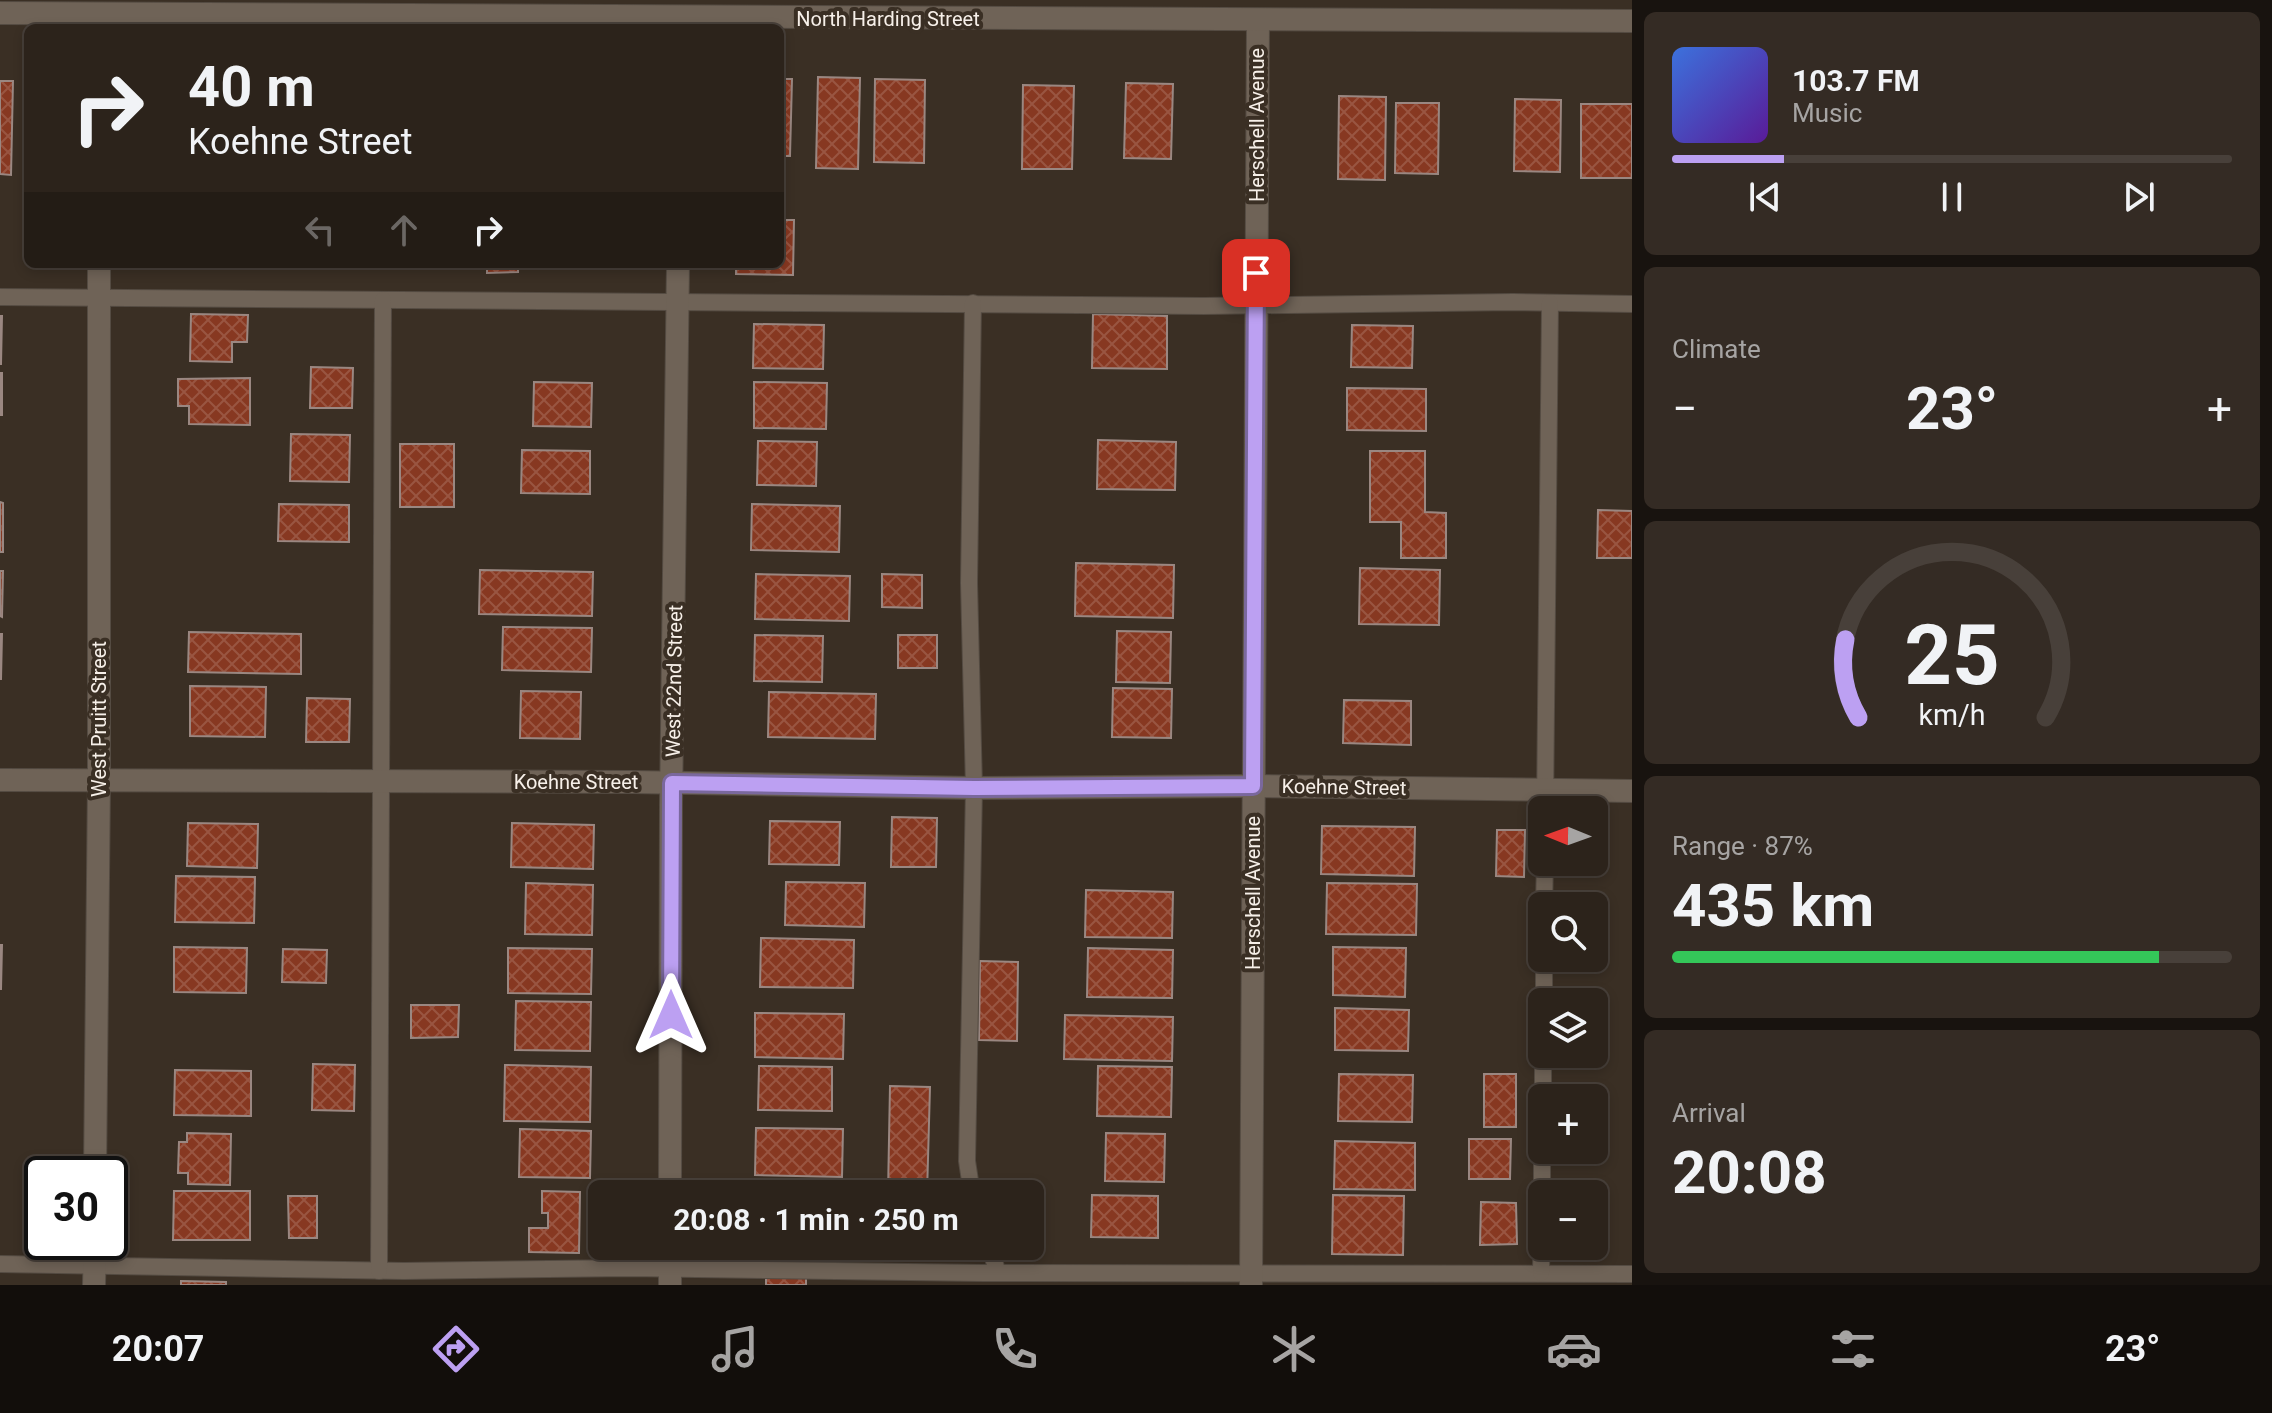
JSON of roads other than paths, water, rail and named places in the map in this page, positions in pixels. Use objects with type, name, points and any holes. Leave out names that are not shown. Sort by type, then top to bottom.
[{"type":"street","name":"North Harding Street","points":[[1,9],[99,21],[445,8],[680,23],[1632,21]]},
{"type":"street","name":"Herschell Avenue","points":[[1251,1278],[1258,20]]},
{"type":"street","name":"West Pruitt Street","points":[[95,1156],[99,268]]},
{"type":"street","name":"West 22nd Street","points":[[670,1180],[678,268]]},
{"type":"street","name":"Koehne Street","points":[[0,780],[672,783],[974,788],[1253,786],[1528,799]]},
{"type":"street","name":"Koehne Street","points":[[1584,796],[1632,791]]},
{"type":"lane","points":[[0,297],[1632,304]]},
{"type":"lane","points":[[379,1271],[383,300]]},
{"type":"lane","points":[[970,1180],[967,1161],[974,788],[969,583],[973,303]]},
{"type":"lane","points":[[1545,796],[1550,303]]},
{"type":"lane","points":[[994,1260],[998,1273]]},
{"type":"lane","points":[[1541,1260],[1541,1273]]},
{"type":"lane","points":[[0,1264],[94,1275],[670,1266],[1251,1278],[1632,1274]]}]
